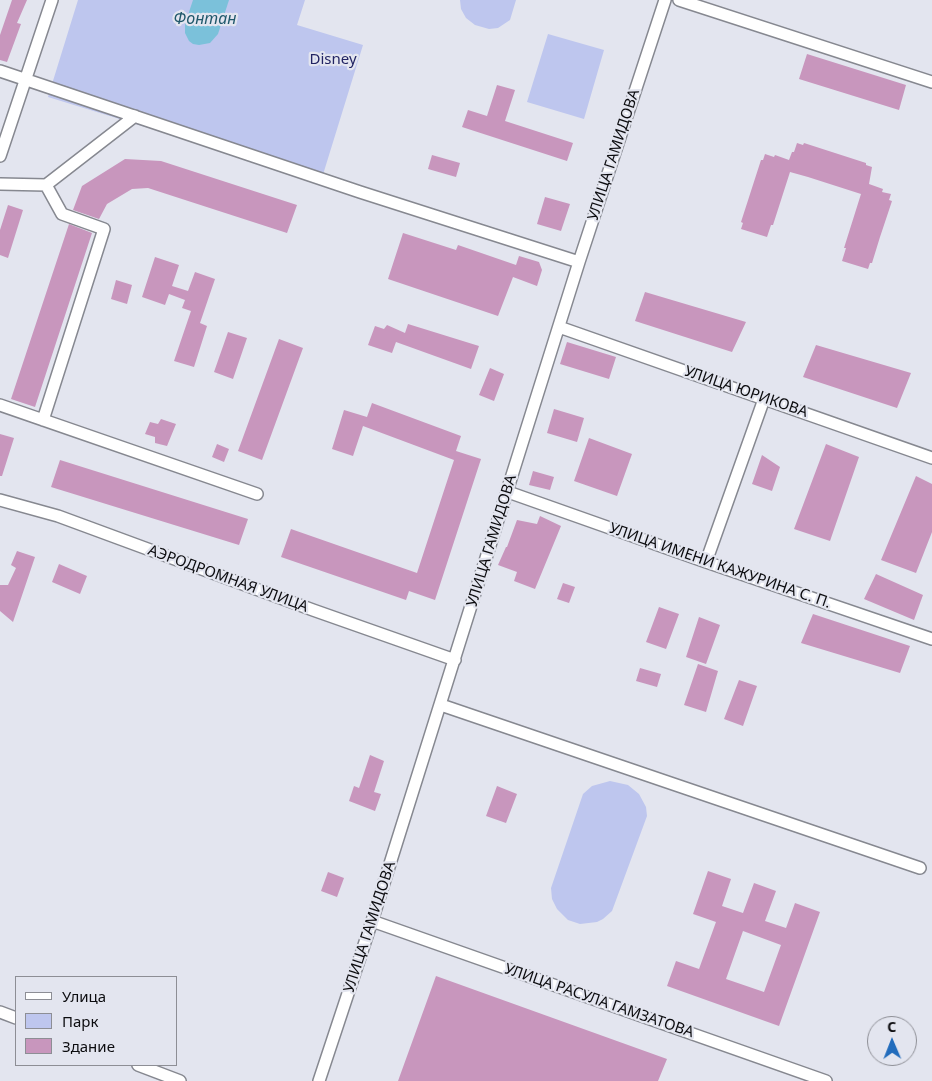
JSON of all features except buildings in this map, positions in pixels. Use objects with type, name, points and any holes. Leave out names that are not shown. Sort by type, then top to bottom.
[{"type":"street","points":[[0,156],[52,0]]},
{"type":"street","name":"УЛИЦА ГАМИДОВА","points":[[319,1081],[372,922],[559,327],[665,0]]},
{"type":"street","points":[[679,0],[932,82]]},
{"type":"street","points":[[0,70],[370,195],[580,262]]},
{"type":"street","points":[[0,184],[46,185],[135,116]]},
{"type":"street","points":[[43,420],[104,229],[62,214],[46,185]]},
{"type":"street","name":"УЛИЦА ЮРИКОВА","points":[[559,327],[932,458]]},
{"type":"street","points":[[706,562],[764,399]]},
{"type":"street","points":[[0,405],[256,494]]},
{"type":"street","name":"УЛИЦА ИМЕНИ КАЖУРИНА С. П.","points":[[508,492],[932,639]]},
{"type":"street","name":"АЭРОДРОМНАЯ УЛИЦА","points":[[0,500],[58,516],[455,660]]},
{"type":"street","points":[[441,705],[920,868]]},
{"type":"street","name":"УЛИЦА РАСУЛА ГАМЗАТОВА","points":[[372,922],[826,1081]]},
{"type":"street","points":[[0,1012],[15,1018]]},
{"type":"street","points":[[141,1066],[180,1081]]},
{"type":"green space","name":"Disney","points":[[78,0],[305,0],[297,25],[363,45],[321,181],[48,97]]},
{"type":"green space","points":[[460,0],[516,0],[510,20],[498,28],[489,29],[475,25],[466,18],[461,9]]},
{"type":"green space","points":[[548,34],[604,50],[584,119],[527,102]]},
{"type":"green space","points":[[610,781],[628,785],[639,794],[646,807],[647,816],[612,911],[597,922],[580,924],[568,920],[557,909],[552,899],[551,888],[583,794],[592,786]]},
{"type":"water","name":"Фонтан","points":[[193,0],[229,0],[218,34],[210,43],[193,44],[185,33],[185,24]]}]
